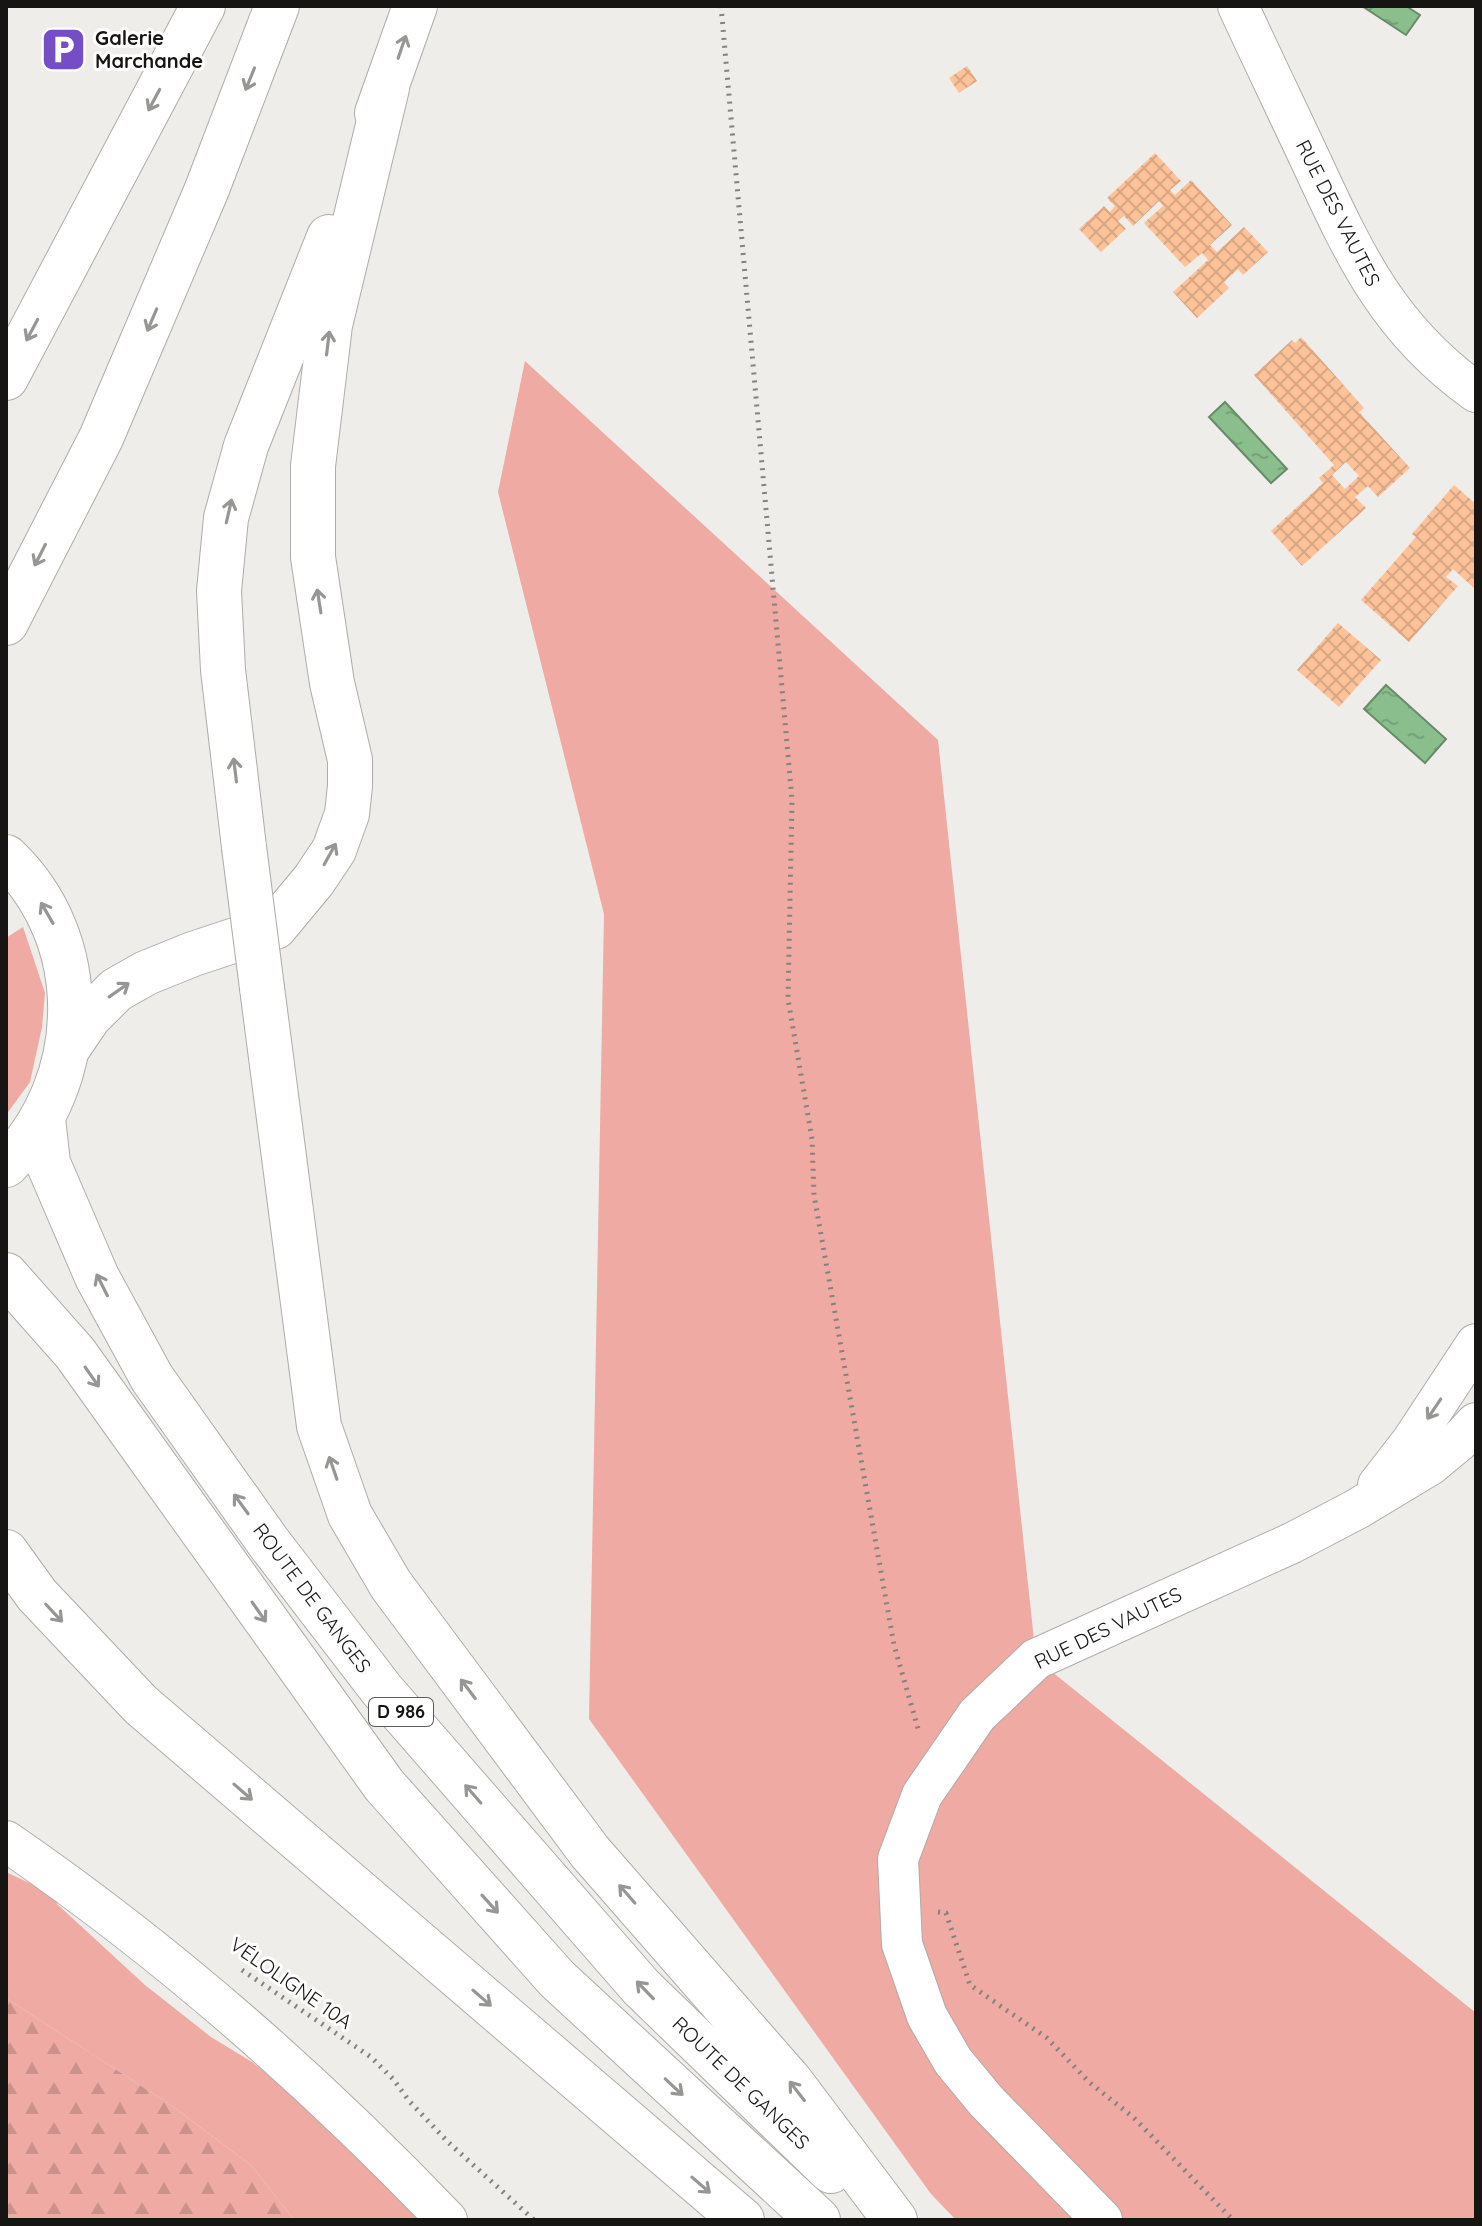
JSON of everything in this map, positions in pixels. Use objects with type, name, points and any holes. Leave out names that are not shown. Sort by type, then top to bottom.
[{"type":"main road","points":[[6,378],[203,6]]},
{"type":"main road","points":[[6,623],[101,438],[207,189],[277,6]]},
{"type":"main road","points":[[415,6],[387,88],[246,446],[226,518],[219,591],[223,670],[244,847],[319,1426],[350,1515],[391,1585],[590,1852],[791,2082],[895,2220]]},
{"type":"main road","points":[[68,1048],[89,1017],[116,990],[146,973],[193,954],[275,927],[334,850],[347,814],[350,760],[332,683],[313,557],[313,466],[330,325],[387,88]]},
{"type":"main road","points":[[6,857],[24,874],[55,927],[71,987],[68,1048],[59,1084],[43,1119],[6,1165]]},
{"type":"main road","name":"ROUTE DE GANGES","points":[[43,1119],[48,1163],[97,1277],[152,1378],[278,1555],[382,1690],[641,1987],[881,2220]]},
{"type":"main road","name":"D 986","points":[[6,1275],[75,1353],[384,1785],[557,1979],[818,2220]]},
{"type":"main road","points":[[6,1552],[37,1595],[141,1705],[742,2220]]},
{"type":"street","name":"RUE DES VAUTES","points":[[1238,6],[1350,244],[1381,298],[1412,336],[1449,373],[1476,392]]},
{"type":"street","name":"RUE DES VAUTES","points":[[1357,1509],[1412,1441],[1476,1344]]},
{"type":"street","name":"RUE DES VAUTES","points":[[1102,2220],[986,2101],[953,2061],[927,2016],[902,1944],[898,1859],[922,1795],[977,1715],[1036,1659],[1292,1543],[1357,1509],[1430,1465],[1476,1423]]},
{"type":"street","points":[[6,1841],[159,1955],[273,2051],[447,2220]]},
{"type":"path","points":[[721,6],[792,800],[788,999],[812,1139],[814,1195],[894,1645],[933,1779]]},
{"type":"path","points":[[901,1908],[946,1913],[970,1985],[1047,2038],[1089,2082],[1134,2118],[1233,2220]]},
{"type":"path","name":"VÉLOLIGNE 10A","points":[[237,1966],[371,2057],[449,2143],[534,2220]]},
{"type":"green space","points":[[525,361],[938,740],[1036,1659],[1476,2013],[1476,2220],[956,2220],[931,2194],[589,1719],[604,914],[498,492]]},
{"type":"green space","points":[[23,927],[45,993],[42,1027],[30,1082],[6,1115],[6,938]]},
{"type":"green space","points":[[6,1872],[59,1897],[57,1904],[145,1985],[313,2110],[425,2220],[294,2220],[252,2166],[172,2106],[6,1998]]},
{"type":"green space","points":[[6,1998],[172,2106],[252,2166],[294,2220],[6,2220]]},
{"type":"water","points":[[1362,6],[1406,6],[1420,15],[1406,35]]},
{"type":"water","points":[[1225,402],[1287,469],[1271,483],[1209,417]]},
{"type":"water","points":[[1386,685],[1446,739],[1425,763],[1364,709]]},
{"type":"building","points":[[967,66],[977,81],[959,93],[949,78]]},
{"type":"building","points":[[1155,153],[1181,181],[1170,190],[1175,195],[1191,180],[1232,225],[1210,245],[1217,252],[1244,227],[1268,252],[1243,275],[1238,269],[1224,282],[1229,288],[1197,318],[1173,292],[1208,260],[1202,253],[1185,267],[1144,223],[1163,206],[1159,201],[1133,226],[1124,216],[1118,221],[1126,229],[1101,252],[1079,229],[1104,206],[1110,212],[1115,206],[1107,198]]},
{"type":"building","points":[[1301,337],[1364,408],[1359,412],[1410,468],[1378,497],[1368,486],[1355,497],[1366,508],[1302,566],[1271,531],[1323,483],[1319,478],[1334,465],[1254,375],[1292,340],[1295,343]],"holes":[[[1346,462],[1359,476],[1345,489],[1332,475]]]},
{"type":"building","points":[[1454,485],[1476,504],[1476,590],[1453,569],[1446,577],[1458,586],[1409,642],[1361,600],[1416,537],[1412,534]]},
{"type":"building","points":[[1338,623],[1381,660],[1339,707],[1297,670]]},
{"type":"place","name":"Galerie Marchande","points":[[64,50]]}]
